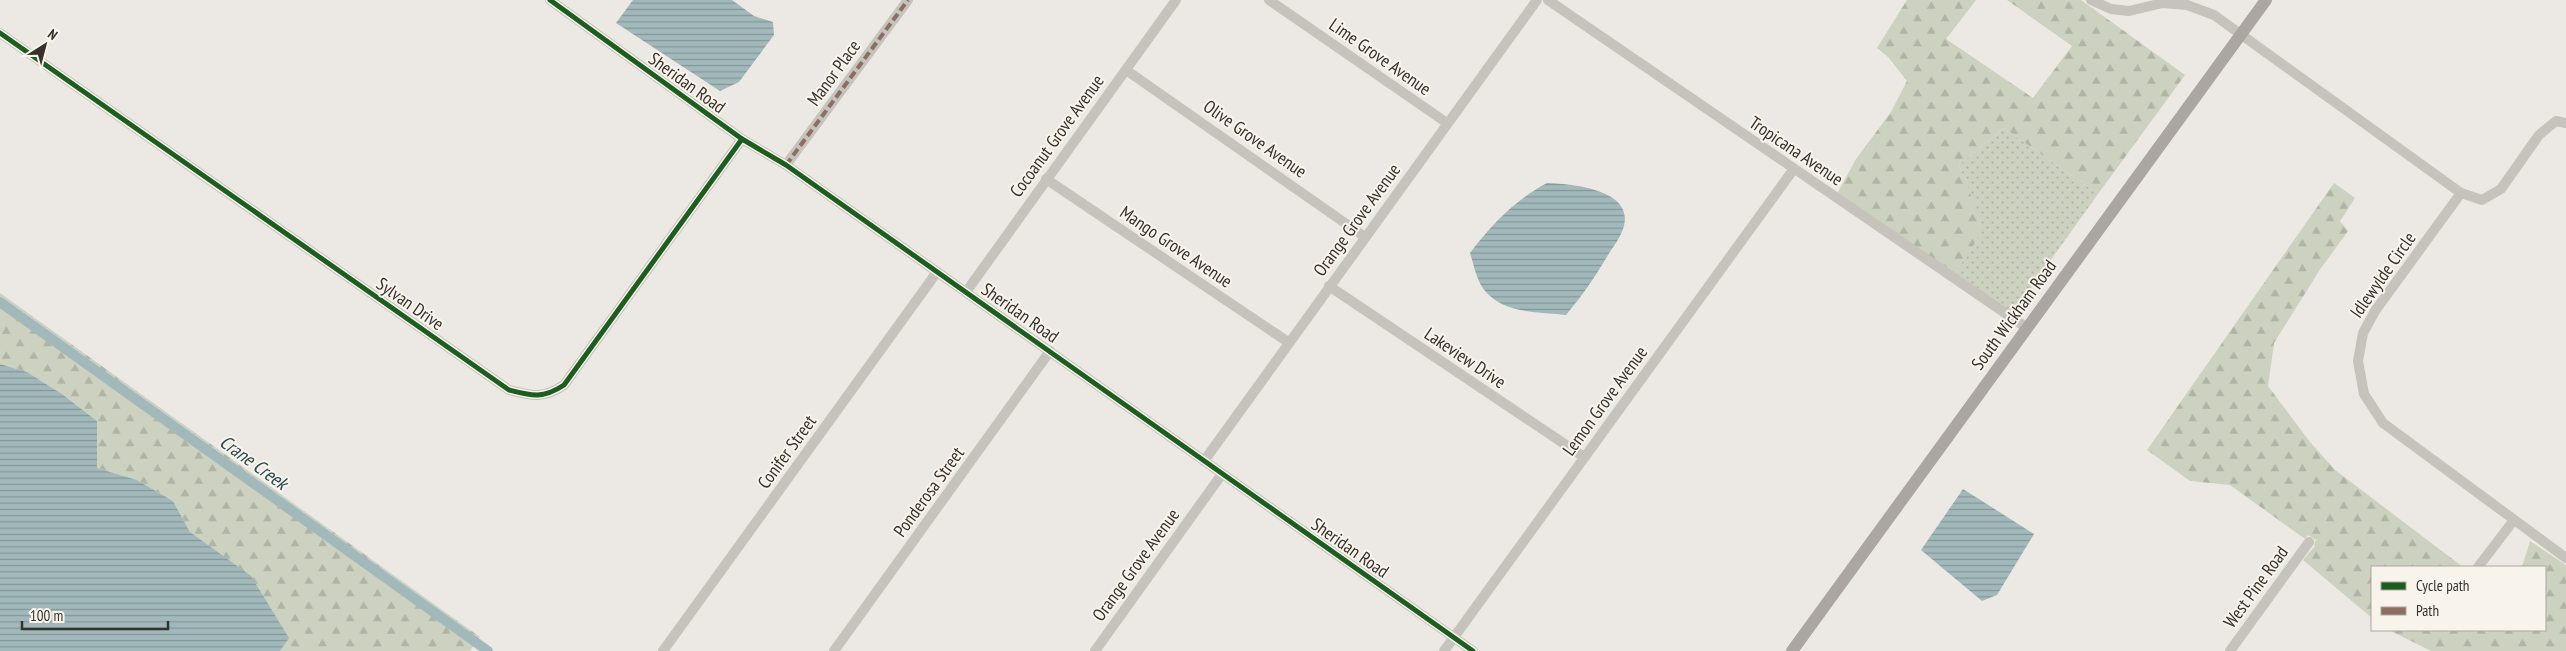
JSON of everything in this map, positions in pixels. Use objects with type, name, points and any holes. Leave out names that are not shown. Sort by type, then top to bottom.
[{"type":"main road","name":"South Wickham Road","points":[[1792,651],[2266,0]]},
{"type":"street","name":"Sheridan Road","points":[[550,0],[742,140],[786,165],[1473,651]]},
{"type":"street","name":"Manor Place","points":[[786,165],[908,0]]},
{"type":"street","name":"Cocoanut Grove Avenue","points":[[966,292],[1176,0]]},
{"type":"street","name":"Lime Grove Avenue","points":[[1269,0],[1447,123]]},
{"type":"street","name":"Orange Grove Avenue","points":[[1204,461],[1288,342],[1537,0]]},
{"type":"street","name":"Tropicana Avenue","points":[[1548,0],[1793,170],[2027,328]]},
{"type":"street","points":[[2091,0],[2111,9],[2129,11],[2163,3],[2187,5],[2214,16],[2461,193],[2482,200],[2501,189],[2539,135],[2556,121],[2566,123]]},
{"type":"street","name":"Sylvan Drive","points":[[0,33],[509,390],[533,396],[552,392],[564,384],[742,140]]},
{"type":"street","name":"Olive Grove Avenue","points":[[1126,70],[1365,236]]},
{"type":"street","name":"Lemon Grove Avenue","points":[[1444,651],[1793,170]]},
{"type":"street","name":"Mango Grove Avenue","points":[[1046,180],[1288,342]]},
{"type":"street","name":"Idlewylde Circle","points":[[2461,193],[2375,310],[2363,333],[2358,361],[2364,394],[2383,423],[2566,558]]},
{"type":"street","name":"Conifer Street","points":[[663,651],[937,272]]},
{"type":"street","name":"Lakeview Drive","points":[[1329,286],[1584,457]]},
{"type":"street","name":"Ponderosa Street","points":[[834,651],[1050,351]]},
{"type":"street","name":"Orange Grove Avenue","points":[[1095,651],[1222,474]]},
{"type":"street","points":[[2479,566],[2514,520]]},
{"type":"street","name":"West Pine Road","points":[[2230,651],[2309,542]]},
{"type":"green space","points":[[1907,0],[1976,0],[1946,39],[2033,98],[2072,46],[2007,0],[2081,0],[2185,75],[2098,194],[2004,128],[1959,165],[1984,229],[1953,276],[1837,194],[1856,159],[1891,112],[1907,81],[1888,57],[1877,48]]},
{"type":"green space","points":[[2004,128],[2098,194],[2010,317],[1953,276],[1983,229],[1959,165]]},
{"type":"green space","points":[[2334,183],[2355,198],[2340,221],[2348,231],[2319,271],[2274,343],[2268,386],[2310,442],[2335,470],[2462,566],[2371,566],[2371,617],[2303,560],[2315,546],[2316,540],[2308,535],[2305,539],[2230,485],[2190,481],[2147,450]]},
{"type":"green space","points":[[0,293],[480,637],[470,651],[280,651],[288,638],[251,577],[190,532],[173,501],[137,480],[97,468],[97,421],[62,394],[27,372],[0,364]]},
{"type":"green space","points":[[2530,541],[2566,565],[2566,651],[2431,651],[2391,631],[2546,631],[2546,566],[2522,566]]},
{"type":"water","points":[[633,0],[732,0],[754,16],[773,22],[774,35],[739,82],[720,91],[616,23]]},
{"type":"water","points":[[1547,183],[1585,187],[1599,191],[1611,197],[1620,205],[1625,216],[1623,229],[1618,239],[1588,286],[1566,315],[1523,311],[1494,299],[1480,284],[1470,253],[1487,232],[1514,205]]},
{"type":"water","points":[[0,364],[27,372],[62,394],[97,421],[97,468],[137,480],[173,501],[190,532],[251,576],[289,638],[280,651],[0,651]]},
{"type":"water","points":[[1963,489],[2034,534],[1997,595],[1982,601],[1921,550]]},
{"type":"waterway","name":"Crane Creek","points":[[0,302],[488,651]]},
{"type":"marked path","points":[[786,165],[908,0]]},
{"type":"cycle path","points":[[550,0],[742,139],[786,165],[1473,651]]},
{"type":"cycle path","points":[[0,33],[509,390],[524,394],[550,393],[564,385],[742,139]]}]
